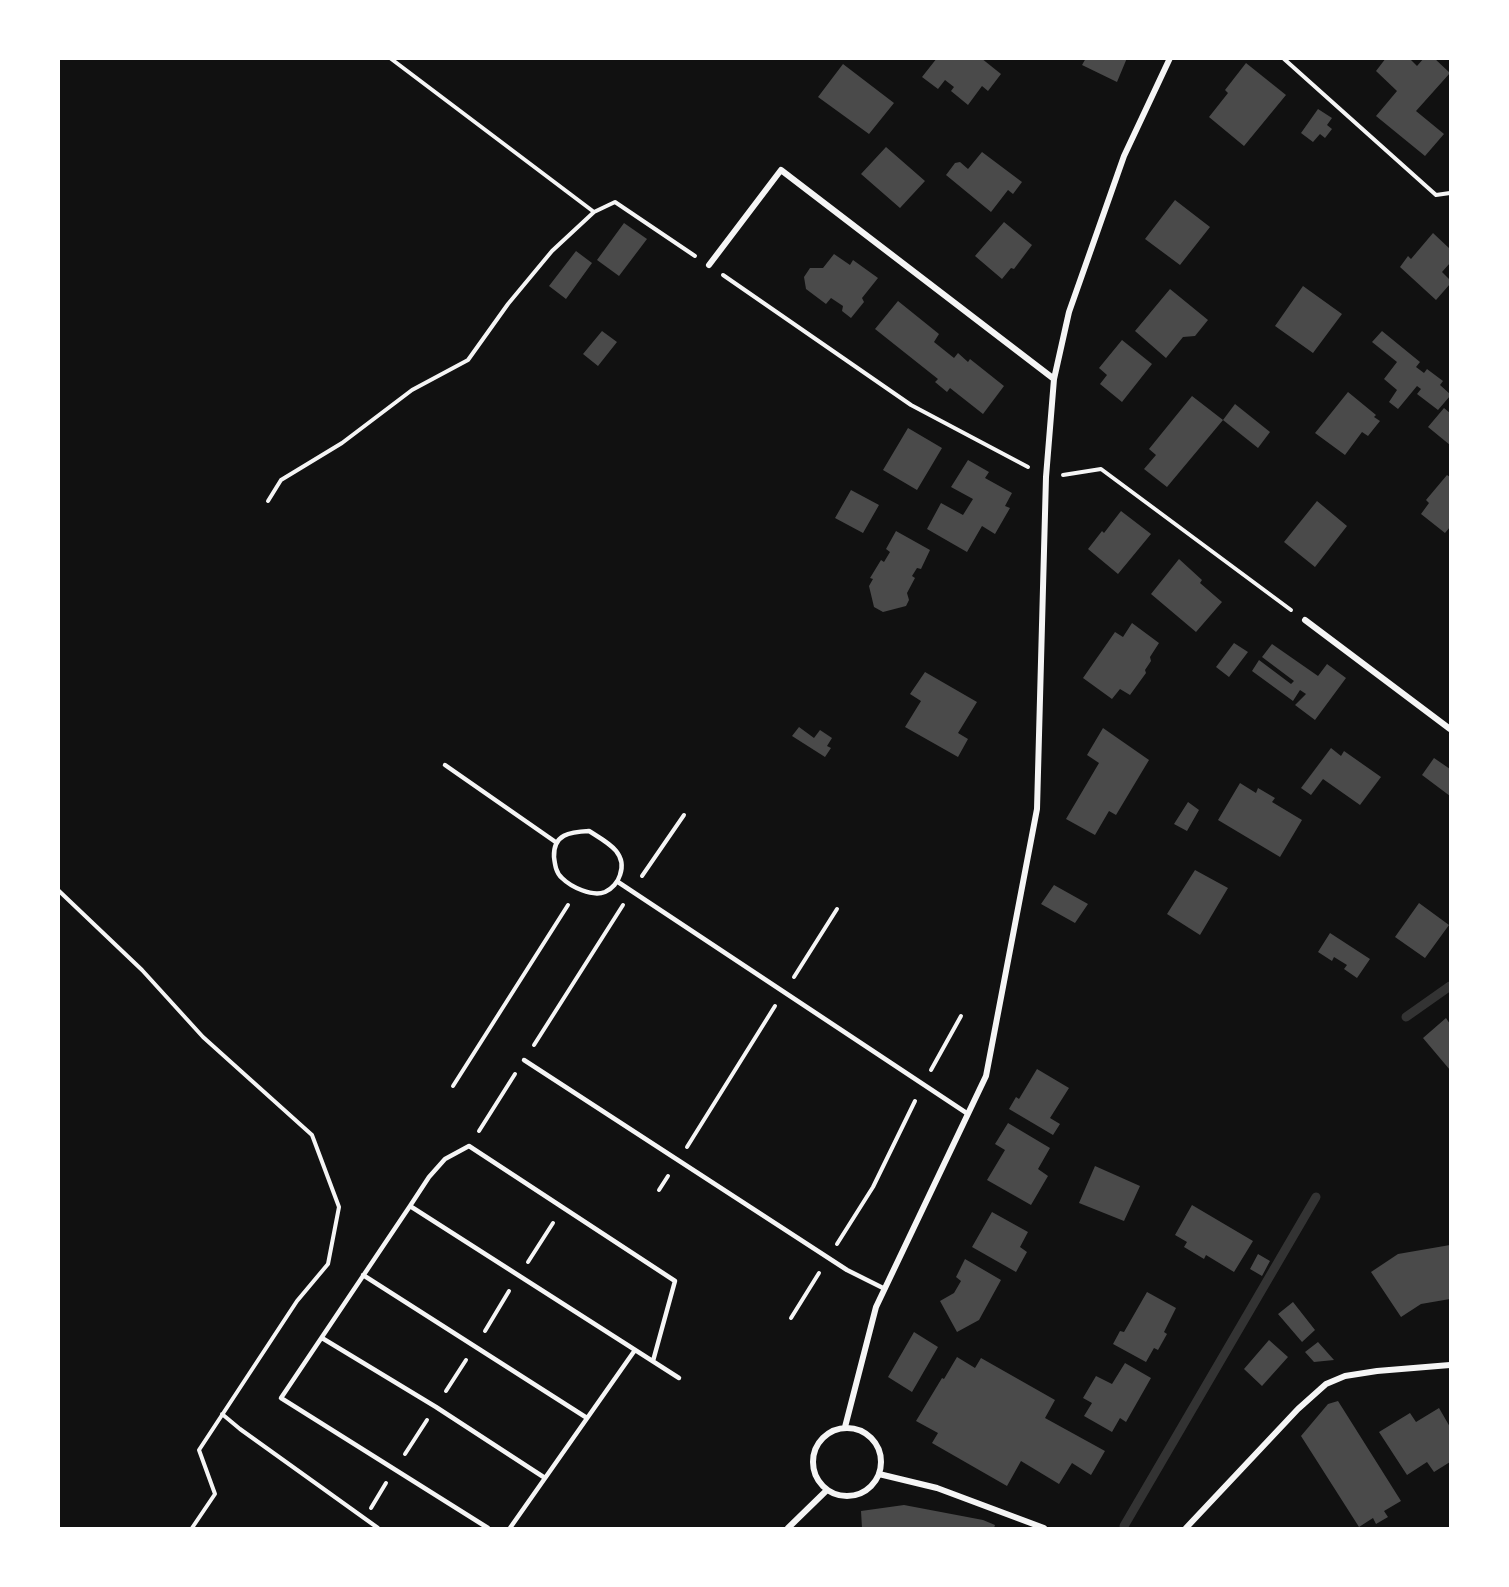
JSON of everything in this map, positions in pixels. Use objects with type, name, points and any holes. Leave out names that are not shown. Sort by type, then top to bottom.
[{"type":"street","points":[[845,1427],[876,1307],[986,1076],[1037,809],[1046,477],[1054,379],[1069,312],[1124,156],[1170,58]]},
{"type":"street","points":[[709,266],[782,170],[1054,379]]},
{"type":"street","points":[[1305,620],[1450,729]]},
{"type":"street","points":[[1186,1528],[1298,1409],[1326,1384],[1345,1376],[1450,1365]]},
{"type":"street","points":[[856,1428],[866,1433],[875,1441],[880,1451],[882,1462],[879,1473],[867,1490],[857,1495],[836,1494],[827,1490],[814,1473],[812,1463],[818,1442],[834,1429],[856,1428]]},
{"type":"street","points":[[879,1473],[937,1488],[1044,1528]]},
{"type":"street","points":[[788,1528],[827,1490]]},
{"type":"lane","points":[[445,765],[557,843]]},
{"type":"lane","points":[[589,831],[609,843],[620,854],[623,868],[618,882],[605,892],[591,893],[578,889],[562,878],[555,866],[554,847],[560,838],[574,832],[589,831]]},
{"type":"lane","points":[[618,882],[968,1114]]},
{"type":"lane","points":[[524,1060],[828,1258],[885,1289]]},
{"type":"lane","points":[[488,1528],[281,1398],[429,1177],[445,1159],[470,1146],[675,1281],[653,1361]]},
{"type":"lane","points":[[410,1206],[679,1378]]},
{"type":"lane","points":[[363,1275],[587,1418]]},
{"type":"lane","points":[[322,1338],[436,1407],[545,1479]]},
{"type":"lane","points":[[510,1528],[635,1350]]},
{"type":"path","points":[[1283,58],[1436,195],[1450,193]]},
{"type":"path","points":[[268,501],[281,480],[342,443],[412,390],[468,360],[508,304],[552,251],[594,212]]},
{"type":"path","points":[[1046,477],[1101,469],[1305,620]]},
{"type":"path","points":[[470,1146],[632,891],[684,815]]},
{"type":"path","points":[[453,1086],[578,889]]},
{"type":"path","points":[[58,890],[142,970],[203,1037],[312,1135],[339,1207],[328,1264],[297,1301],[199,1450],[215,1494],[192,1528]]},
{"type":"path","points":[[659,1190],[837,909]]},
{"type":"path","points":[[791,1318],[873,1188],[923,1085],[961,1016]]},
{"type":"path","points":[[222,1414],[378,1528]]},
{"type":"building","points":[[937,58],[981,58],[1001,74],[988,91],[982,86],[968,105],[951,91],[954,87],[945,80],[938,89],[922,77]]},
{"type":"building","points":[[1086,58],[1127,58],[1117,82],[1082,65]]},
{"type":"building","points":[[1386,58],[1409,58],[1417,66],[1424,58],[1434,58],[1450,73],[1416,111],[1444,134],[1425,156],[1376,116],[1397,91],[1376,71]]},
{"type":"building","points":[[1246,63],[1286,95],[1244,146],[1209,117],[1228,93],[1225,90]]},
{"type":"building","points":[[843,64],[894,103],[869,134],[818,97]]},
{"type":"building","points":[[1318,109],[1332,118],[1327,125],[1332,129],[1325,138],[1320,134],[1313,142],[1301,133]]},
{"type":"building","points":[[886,147],[925,181],[900,208],[861,174]]},
{"type":"building","points":[[982,152],[1022,182],[1013,194],[1008,190],[991,212],[946,175],[955,163],[960,162],[968,169]]},
{"type":"building","points":[[1175,200],[1210,227],[1180,265],[1145,239]]},
{"type":"building","points":[[1004,222],[1032,245],[1014,269],[1011,268],[1002,279],[975,256]]},
{"type":"building","points":[[624,223],[647,239],[619,276],[597,260]]},
{"type":"building","points":[[1433,233],[1450,249],[1450,263],[1442,272],[1450,280],[1450,284],[1436,300],[1400,267],[1408,256],[1411,259]]},
{"type":"building","points":[[576,251],[592,263],[566,299],[549,286]]},
{"type":"building","points":[[834,254],[850,265],[853,260],[878,278],[862,298],[864,302],[851,318],[842,311],[843,306],[831,298],[826,304],[806,289],[804,277],[810,268],[823,268]]},
{"type":"building","points":[[1303,286],[1342,314],[1313,353],[1275,326]]},
{"type":"building","points":[[1170,289],[1208,320],[1195,336],[1183,337],[1166,358],[1135,331]]},
{"type":"building","points":[[898,301],[939,334],[934,342],[954,358],[958,353],[968,362],[970,359],[1004,386],[983,414],[950,388],[947,392],[935,382],[938,379],[875,329]]},
{"type":"building","points":[[602,331],[617,342],[598,366],[583,354]]},
{"type":"building","points":[[1382,331],[1420,362],[1416,367],[1424,373],[1427,369],[1443,381],[1440,385],[1450,396],[1438,410],[1417,394],[1421,389],[1417,386],[1398,409],[1389,402],[1397,390],[1384,379],[1397,362],[1372,342]]},
{"type":"building","points":[[1122,340],[1152,364],[1122,402],[1100,384],[1107,375],[1099,368]]},
{"type":"building","points":[[1348,392],[1380,421],[1368,436],[1362,432],[1345,455],[1315,433]]},
{"type":"building","points":[[1192,396],[1223,420],[1167,487],[1144,469],[1156,455],[1149,449]]},
{"type":"building","points":[[1235,404],[1270,432],[1258,448],[1223,420]]},
{"type":"building","points":[[1444,408],[1450,413],[1450,445],[1428,427]]},
{"type":"building","points":[[908,428],[942,448],[917,490],[883,470]]},
{"type":"building","points":[[968,460],[989,472],[985,478],[1012,493],[1005,506],[1010,508],[995,534],[982,526],[967,552],[927,529],[941,503],[963,515],[973,499],[951,487]]},
{"type":"building","points":[[1447,475],[1450,477],[1450,527],[1445,533],[1421,514],[1429,503],[1426,500]]},
{"type":"building","points":[[851,490],[879,505],[863,533],[835,518]]},
{"type":"building","points":[[1317,501],[1347,526],[1315,567],[1284,542]]},
{"type":"building","points":[[1121,511],[1151,534],[1118,574],[1088,549]]},
{"type":"building","points":[[896,531],[930,550],[921,569],[917,568],[912,576],[915,578],[907,593],[909,600],[906,606],[883,612],[874,607],[869,586],[873,579],[870,578],[881,560],[884,562],[890,552],[886,549]]},
{"type":"building","points":[[1179,559],[1202,580],[1200,583],[1222,602],[1196,632],[1151,594]]},
{"type":"building","points":[[1132,623],[1159,643],[1150,657],[1151,661],[1145,670],[1146,673],[1130,695],[1120,689],[1112,699],[1083,678],[1115,632],[1123,637]]},
{"type":"building","points":[[1234,643],[1248,652],[1229,677],[1216,667]]},
{"type":"building","points":[[1272,644],[1318,676],[1327,664],[1346,678],[1315,720],[1295,705],[1306,694],[1300,690],[1293,701],[1252,671],[1259,660],[1291,684],[1294,681],[1262,657]]},
{"type":"building","points":[[925,672],[977,702],[958,733],[968,739],[958,757],[905,727],[921,701],[910,694]]},
{"type":"building","points":[[799,727],[814,738],[820,730],[832,738],[827,746],[831,748],[825,757],[792,736]]},
{"type":"building","points":[[1103,728],[1149,760],[1116,815],[1109,811],[1095,835],[1066,819],[1099,763],[1087,755]]},
{"type":"building","points":[[1331,748],[1341,756],[1344,751],[1381,777],[1360,805],[1323,779],[1311,795],[1301,788]]},
{"type":"building","points":[[1434,758],[1450,769],[1450,796],[1422,775]]},
{"type":"building","points":[[1240,783],[1256,793],[1258,788],[1275,798],[1272,802],[1302,820],[1280,857],[1218,820]]},
{"type":"building","points":[[1188,802],[1199,810],[1187,831],[1174,824]]},
{"type":"building","points":[[1195,870],[1228,888],[1200,935],[1167,914]]},
{"type":"building","points":[[1054,885],[1088,904],[1075,923],[1041,904]]},
{"type":"building","points":[[1419,903],[1449,925],[1425,958],[1395,937]]},
{"type":"building","points":[[1330,933],[1370,959],[1357,978],[1344,969],[1347,965],[1334,957],[1332,961],[1318,952]]},
{"type":"building","points":[[1446,1018],[1450,1024],[1450,1070],[1423,1038]]},
{"type":"building","points":[[1037,1069],[1069,1088],[1050,1118],[1060,1124],[1053,1135],[1009,1109],[1016,1097],[1019,1099]]},
{"type":"building","points":[[1008,1123],[1050,1148],[1038,1169],[1048,1176],[1031,1205],[987,1180],[1005,1150],[995,1144]]},
{"type":"building","points":[[1095,1166],[1140,1186],[1124,1221],[1079,1203]]},
{"type":"building","points":[[1192,1205],[1253,1241],[1234,1272],[1206,1255],[1204,1259],[1184,1247],[1187,1242],[1175,1235]]},
{"type":"building","points":[[992,1212],[1028,1232],[1020,1247],[1027,1252],[1016,1272],[972,1247]]},
{"type":"building","points":[[1450,1245],[1450,1299],[1421,1304],[1401,1317],[1371,1272],[1398,1254]]},
{"type":"building","points":[[1258,1254],[1270,1261],[1262,1276],[1250,1269]]},
{"type":"building","points":[[965,1259],[1001,1280],[979,1320],[957,1332],[940,1301],[954,1293],[961,1281],[956,1277]]},
{"type":"building","points":[[1147,1292],[1176,1308],[1164,1332],[1167,1334],[1158,1350],[1154,1348],[1146,1362],[1113,1344],[1120,1331],[1124,1332]]},
{"type":"building","points":[[1293,1302],[1315,1330],[1302,1342],[1278,1314]]},
{"type":"building","points":[[914,1332],[938,1347],[912,1392],[888,1377]]},
{"type":"building","points":[[1269,1340],[1288,1357],[1262,1386],[1244,1369]]},
{"type":"building","points":[[1318,1342],[1334,1360],[1314,1362],[1305,1352]]},
{"type":"building","points":[[957,1357],[975,1368],[981,1358],[1055,1400],[1045,1418],[1105,1451],[1091,1475],[1072,1463],[1059,1484],[1021,1461],[1007,1486],[932,1443],[938,1433],[916,1421]]},
{"type":"building","points":[[1125,1363],[1151,1378],[1126,1422],[1120,1418],[1112,1432],[1084,1416],[1092,1403],[1083,1398],[1096,1376],[1112,1384]]},
{"type":"building","points":[[1338,1401],[1401,1501],[1384,1511],[1388,1517],[1376,1524],[1373,1518],[1359,1527],[1301,1436],[1328,1404]]},
{"type":"building","points":[[1439,1408],[1450,1427],[1450,1462],[1434,1472],[1427,1462],[1407,1475],[1379,1432],[1410,1413],[1416,1422]]},
{"type":"building","points":[[904,1505],[983,1520],[995,1525],[994,1528],[862,1528],[861,1511]]},
{"type":"waterway","points":[[1406,1017],[1450,986]]},
{"type":"waterway","points":[[1124,1526],[1316,1197]]}]
